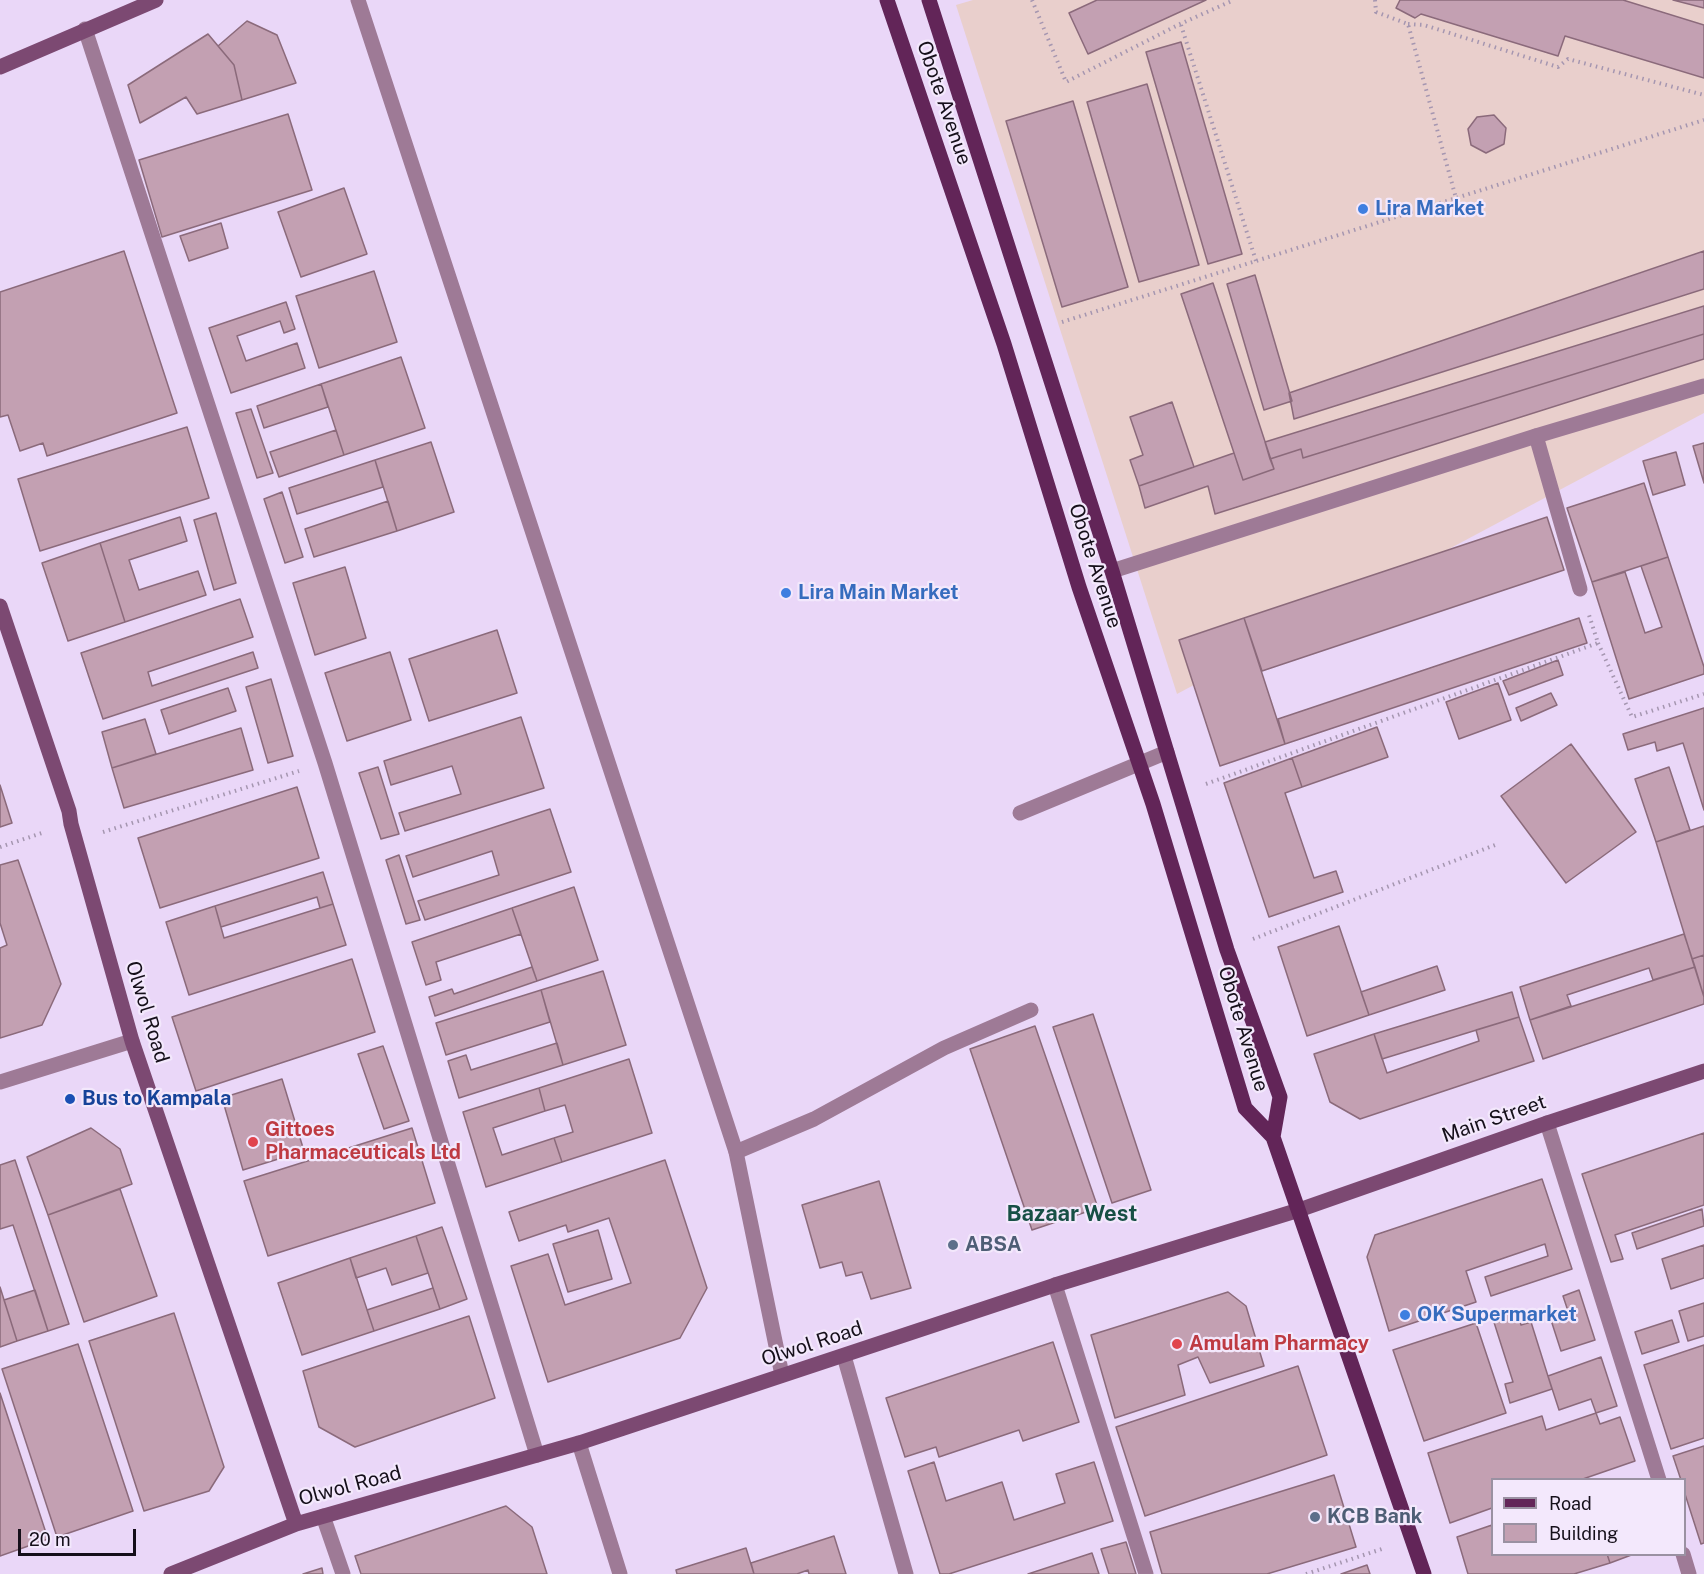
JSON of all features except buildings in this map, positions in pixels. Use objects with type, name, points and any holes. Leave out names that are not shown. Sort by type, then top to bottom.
[{"type":"main road","name":"Obote Avenue","points":[[886,0],[1004,344],[1079,587],[1139,764],[1245,1108],[1273,1137],[1424,1574]]},
{"type":"main road","name":"Obote Avenue","points":[[929,0],[1112,571],[1227,950],[1280,1097],[1273,1137]]},
{"type":"street","points":[[0,67],[156,0]]},
{"type":"street","points":[[358,0],[736,1152],[782,1375]]},
{"type":"street","points":[[85,29],[325,763],[537,1455]]},
{"type":"street","points":[[1112,571],[1536,436],[1704,386]]},
{"type":"street","points":[[1536,436],[1580,589]]},
{"type":"street","name":"Olwol Road","points":[[0,606],[69,811],[132,1041],[296,1524],[579,1443],[1055,1285],[1299,1210]]},
{"type":"street","points":[[1020,813],[1167,752]]},
{"type":"street","points":[[736,1152],[814,1119],[944,1048],[1031,1010]]},
{"type":"street","points":[[0,1082],[132,1041]]},
{"type":"street","name":"Main Street","points":[[1299,1210],[1704,1071]]},
{"type":"street","points":[[1547,1123],[1659,1478]]},
{"type":"street","points":[[1055,1285],[1146,1574]]},
{"type":"street","points":[[844,1356],[906,1574]]},
{"type":"street","points":[[579,1443],[620,1574]]},
{"type":"street","points":[[323,1516],[343,1574]]},
{"type":"street","points":[[171,1574],[296,1524]]},
{"type":"street","points":[[1684,1556],[1689,1574]]},
{"type":"path","points":[[1032,0],[1066,82],[1180,24],[1234,0]]},
{"type":"path","points":[[1375,0],[1376,12],[1408,24],[1424,25],[1558,67],[1568,59],[1704,95]]},
{"type":"path","points":[[1180,24],[1256,261]]},
{"type":"path","points":[[1408,24],[1456,198]]},
{"type":"path","points":[[1035,331],[1704,120]]},
{"type":"path","points":[[1580,589],[1598,643],[1632,717],[1704,694]]},
{"type":"path","points":[[1180,793],[1598,643]]},
{"type":"path","points":[[76,840],[325,763]]},
{"type":"path","points":[[0,847],[71,824]]},
{"type":"path","points":[[1227,950],[1495,845]]},
{"type":"path","points":[[1306,1574],[1413,1539]]},
{"type":"shaded area","name":"Lira Market","points":[[973,0],[1704,0],[1704,413],[1177,694],[956,5]]},
{"type":"place","name":"Lira Market","points":[[1363,209]]},
{"type":"place","name":"Lira Main Market","points":[[786,593]]},
{"type":"place","name":"Bus to Kampala","points":[[70,1099]]},
{"type":"place","name":"Gittoes Pharmaceuticals Ltd","points":[[253,1142]]},
{"type":"place","name":"ABSA","points":[[953,1245]]},
{"type":"place","name":"OK Supermarket","points":[[1405,1315]]},
{"type":"place","name":"Amulam Pharmacy","points":[[1177,1344]]},
{"type":"place","name":"KCB Bank","points":[[1315,1517]]},
{"type":"district","name":"Bazaar West","points":[[1072,1214]]}]
